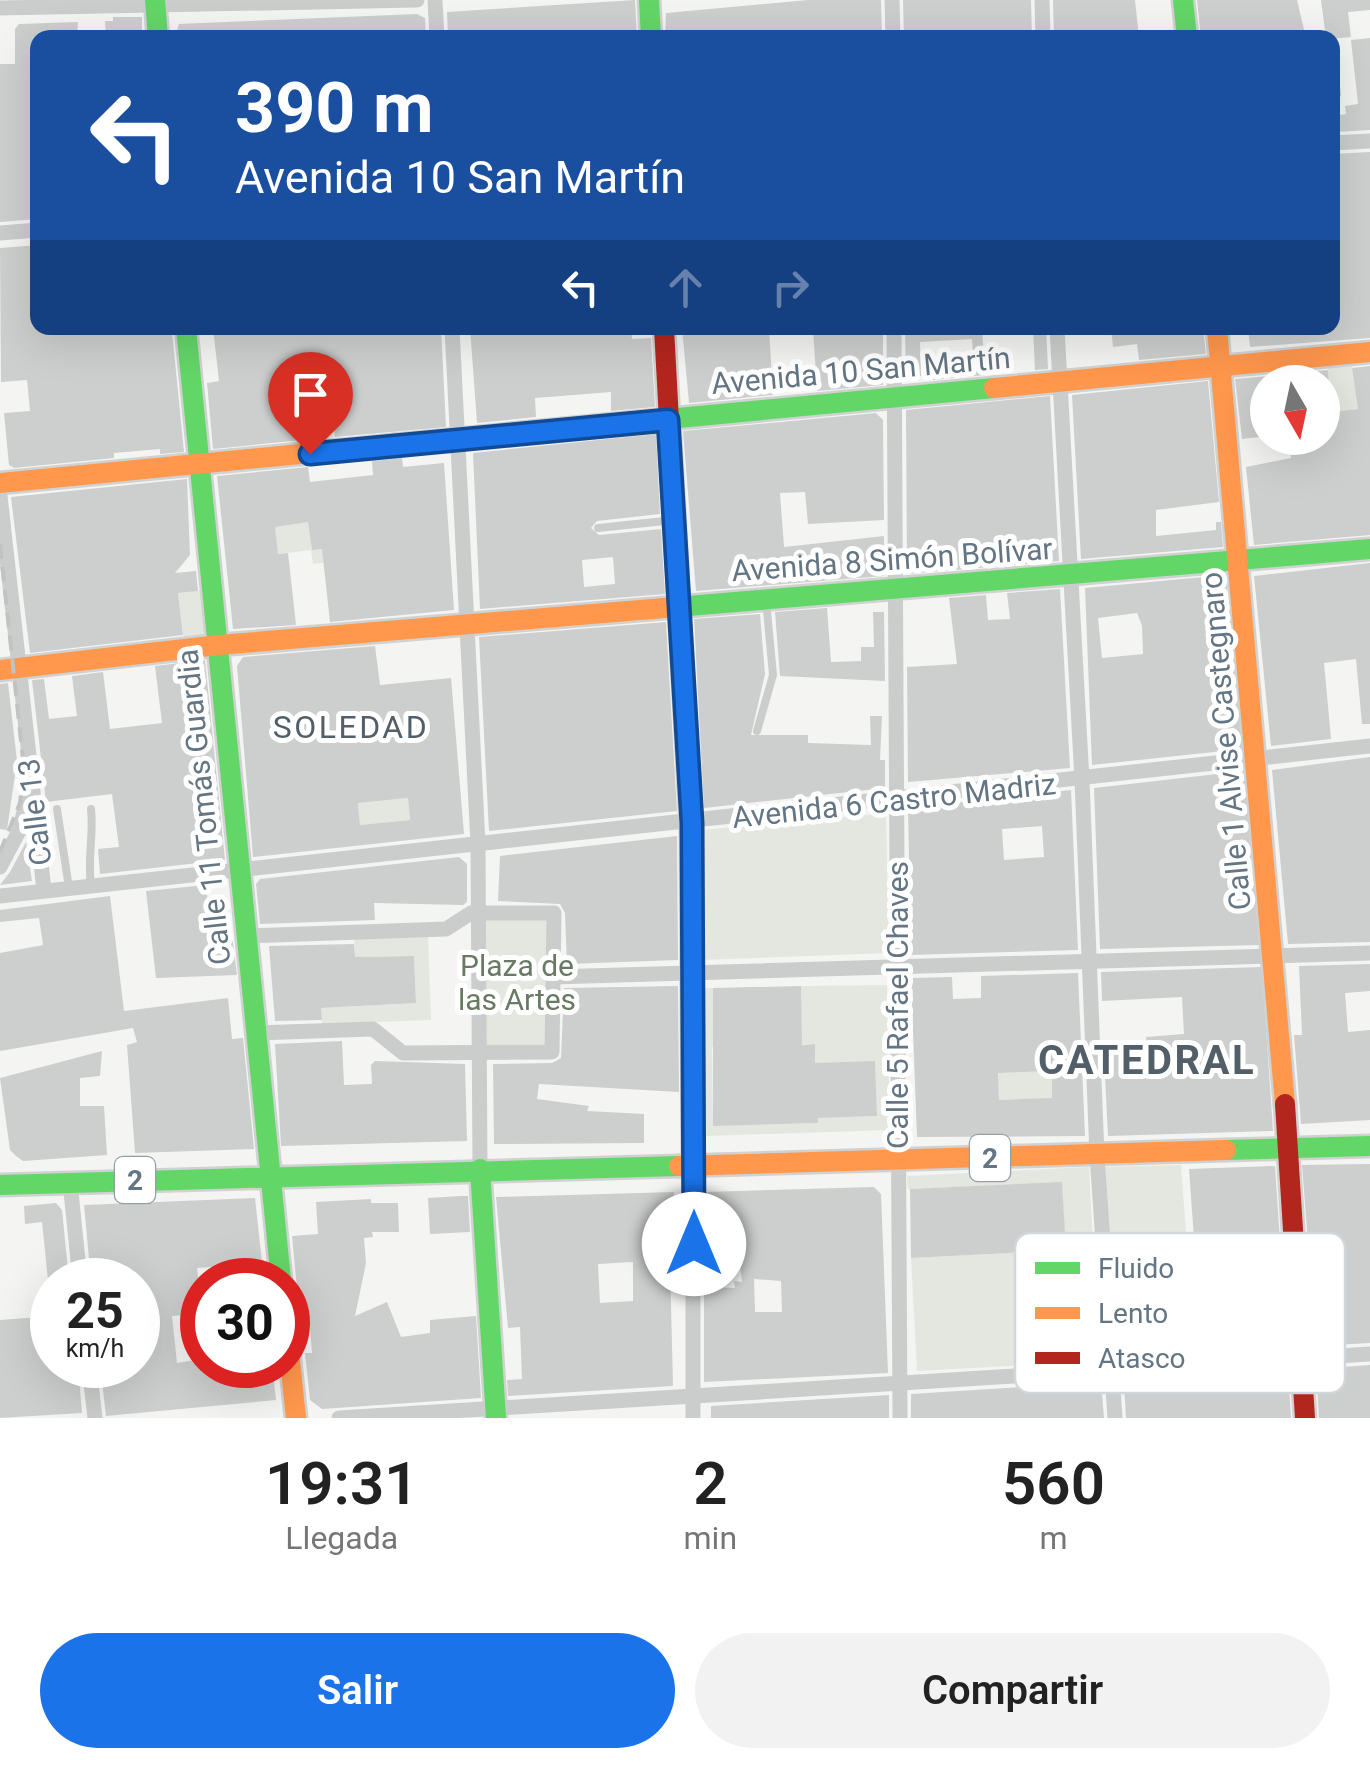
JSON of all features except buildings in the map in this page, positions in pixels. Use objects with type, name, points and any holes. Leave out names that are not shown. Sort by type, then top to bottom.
[{"type":"main road","points":[[650,0],[652,30]]},
{"type":"main road","points":[[1183,0],[1186,30]]},
{"type":"main road","points":[[155,3],[157,30]]},
{"type":"main road","name":"Calle 11 Tomás Guardia","points":[[187,335],[279,1258]]},
{"type":"main road","points":[[664,335],[692,823],[694,1168]]},
{"type":"main road","name":"Calle 1 Alvise Castegnaro","points":[[1218,335],[1276,958],[1292,1233]]},
{"type":"main road","name":"Avenida 10 San Martín","points":[[0,483],[1370,352]]},
{"type":"main road","name":"Avenida 8 Simón Bolívar","points":[[10,668],[219,645],[1370,549]]},
{"type":"main road","name":"2","points":[[0,1185],[1370,1146]]},
{"type":"main road","points":[[480,1169],[495,1412]]},
{"type":"main road","points":[[293,1388],[296,1418]]},
{"type":"main road","name":"Calle 1 Alvise Castegnaro","points":[[1303,1393],[1305,1418]]},
{"type":"street","points":[[0,8],[417,0]]},
{"type":"street","points":[[435,0],[437,30]]},
{"type":"street","points":[[892,0],[893,30]]},
{"type":"street","points":[[1042,0],[1043,30]]},
{"type":"street","points":[[1340,142],[1370,140]]},
{"type":"street","points":[[0,233],[30,231]]},
{"type":"street","points":[[452,335],[478,844],[480,1169]]},
{"type":"street","name":"Calle 5 Rafael Chaves","points":[[894,335],[900,1418]]},
{"type":"street","points":[[1057,335],[1102,1233]]},
{"type":"street","name":"Calle 13","points":[[0,496],[10,668],[31,783],[44,890]]},
{"type":"street","name":"Avenida 6 Castro Madriz","points":[[0,896],[1370,746]]},
{"type":"street","points":[[0,867],[19,830],[31,783]]},
{"type":"street","points":[[247,936],[446,929],[464,914],[554,913],[552,1052],[404,1053],[373,1029],[256,1032]]},
{"type":"street","points":[[553,977],[1276,958],[1370,952]]},
{"type":"street","points":[[693,1418],[694,1168]]},
{"type":"street","points":[[70,1182],[78,1258]]},
{"type":"street","points":[[1345,1355],[1370,1354]]},
{"type":"street","points":[[339,1418],[495,1412],[1015,1375]]},
{"type":"street","points":[[91,1388],[94,1418]]},
{"type":"street","points":[[1113,1393],[1115,1418]]},
{"type":"lane","points":[[598,528],[674,520]]},
{"type":"lane","points":[[757,731],[772,676],[766,600]]},
{"type":"lane","points":[[91,809],[94,835],[87,853],[91,885]]},
{"type":"lane","points":[[57,810],[69,888]]},
{"type":"green space","points":[[1352,365],[1358,409],[1340,411],[1340,366]]},
{"type":"green space","points":[[305,489],[312,550],[384,543],[385,556],[313,564],[311,550],[278,554],[271,501]]},
{"type":"green space","points":[[205,590],[208,636],[184,640],[178,593]]},
{"type":"green space","points":[[408,798],[410,820],[360,825],[358,803]]},
{"type":"green space","points":[[886,813],[889,953],[700,960],[701,830]]},
{"type":"green space","name":"Plaza de las Artes","points":[[486,919],[550,919],[549,1048],[485,1047]]},
{"type":"green space","points":[[428,936],[431,1020],[322,1024],[321,1008],[416,1003],[414,956],[355,957],[354,937]]},
{"type":"green space","points":[[887,985],[890,1130],[706,1136],[701,988],[713,988],[714,1034],[801,1033],[801,986]],"holes":[[[814,1044],[815,1063],[875,1062],[876,1116],[818,1118],[818,1123],[713,1125],[712,1047]]]},
{"type":"green space","points":[[1052,1071],[1052,1099],[999,1100],[998,1073]]},
{"type":"green space","points":[[1181,1165],[1186,1233],[1106,1233],[1102,1167]]},
{"type":"green space","points":[[1089,1167],[1092,1233],[1064,1233],[1062,1183],[908,1189],[907,1176]]},
{"type":"green space","points":[[1015,1253],[1015,1366],[917,1371],[911,1258]]},
{"type":"railway","points":[[0,544],[24,769],[20,803],[0,852]]},
{"type":"traffic: fast","points":[[155,0],[157,30]]},
{"type":"traffic: fast","points":[[649,0],[651,30]]},
{"type":"traffic: fast","points":[[1183,0],[1186,30]]},
{"type":"traffic: fast","points":[[187,335],[279,1258]]},
{"type":"traffic: fast","points":[[394,445],[994,388]]},
{"type":"traffic: fast","points":[[676,607],[1370,549]]},
{"type":"traffic: fast","points":[[691,827],[693,1168]]},
{"type":"traffic: fast","points":[[1226,1150],[1370,1146]]},
{"type":"traffic: fast","points":[[0,1185],[679,1166]]},
{"type":"traffic: fast","points":[[480,1169],[496,1418]]},
{"type":"traffic: slow","points":[[1218,335],[1285,1104]]},
{"type":"traffic: slow","points":[[994,388],[1370,352]]},
{"type":"traffic: slow","points":[[0,483],[394,445]]},
{"type":"traffic: slow","points":[[0,670],[219,645],[676,607]]},
{"type":"traffic: slow","points":[[679,1166],[1226,1150]]},
{"type":"traffic: slow","points":[[293,1388],[296,1418]]},
{"type":"traffic: jam","points":[[664,335],[691,827]]},
{"type":"traffic: jam","points":[[1285,1104],[1293,1233]]},
{"type":"traffic: jam","points":[[1303,1393],[1305,1418]]},
{"type":"district","name":"SOLEDAD","points":[[351,727]]},
{"type":"district","name":"CATEDRAL","points":[[1147,1060]]},
{"type":"route","points":[[310,454],[668,420],[692,823],[694,1244]]}]
